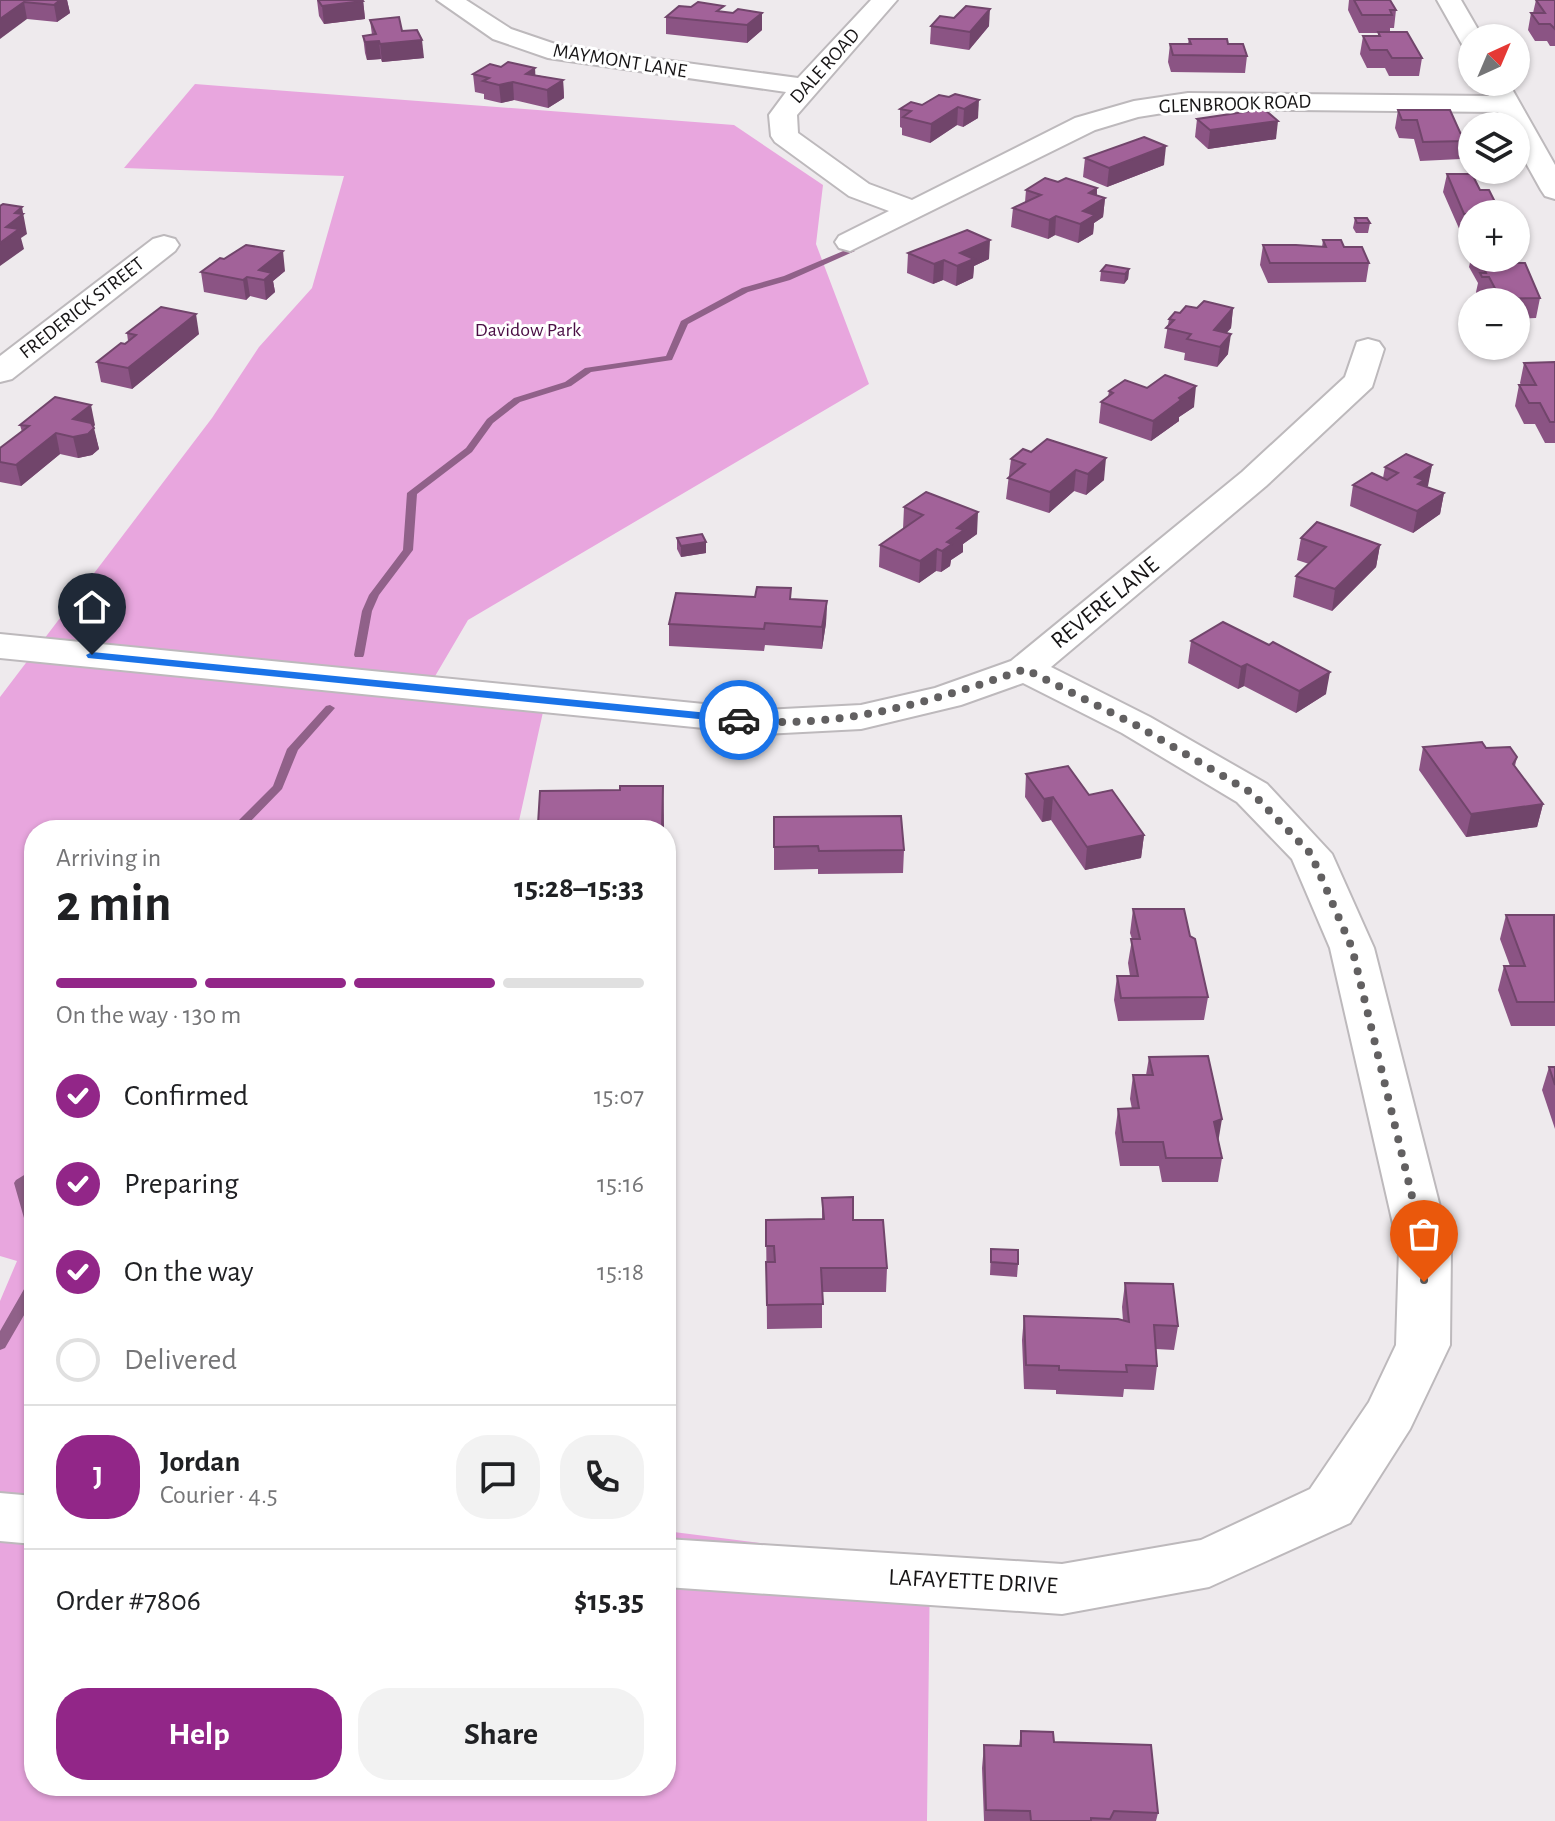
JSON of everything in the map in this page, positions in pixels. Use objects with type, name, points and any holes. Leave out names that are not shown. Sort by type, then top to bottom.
[{"type":"street","name":"MAYMONT LANE","points":[[449,0],[502,34],[557,53],[804,87]]},
{"type":"street","name":"DALE ROAD","points":[[885,0],[804,87],[783,115],[785,136],[859,190],[912,210]]},
{"type":"street","points":[[1449,0],[1462,24]]},
{"type":"street","name":"GLENBROOK ROAD","points":[[850,242],[1085,124],[1134,109],[1188,101],[1516,107]]},
{"type":"street","points":[[1516,107],[1555,190]]},
{"type":"street","name":"FREDERICK STREET","points":[[0,372],[164,245]]},
{"type":"street","name":"REVERE LANE","points":[[0,646],[764,722],[861,717],[947,697],[1025,669],[1231,498],[1307,430],[1360,380],[1368,349]]},
{"type":"street","name":"LAFAYETTE DRIVE","points":[[676,1564],[1062,1589],[1209,1563],[1330,1506],[1391,1414],[1423,1345],[1425,1250],[1352,948],[1311,854],[1252,793],[1136,725],[1025,669]]},
{"type":"street","points":[[0,1517],[24,1519]]},
{"type":"green space","name":"Davidow Park","points":[[195,84],[734,125],[823,185],[816,244],[869,384],[468,620],[424,695],[543,712],[519,820],[24,820],[24,1796],[676,1796],[676,1532],[930,1565],[927,1821],[0,1821],[0,1301],[17,1261],[0,1256],[0,697],[212,418],[259,347],[312,288],[344,176],[124,168]]},
{"type":"building","points":[[0,0],[60,0],[54,5],[24,2],[0,19]]},
{"type":"building","points":[[318,0],[362,0],[363,1],[322,6]]},
{"type":"building","points":[[1354,0],[1390,0],[1396,10],[1390,10],[1392,15],[1362,15]]},
{"type":"building","points":[[1536,0],[1555,0],[1555,29],[1550,24],[1539,24],[1531,13],[1545,13]]},
{"type":"building","points":[[698,2],[724,6],[717,11],[733,13],[738,9],[762,13],[747,25],[666,17],[679,6],[691,7]]},
{"type":"building","points":[[966,6],[990,9],[970,32],[931,26],[940,16],[954,18]]},
{"type":"building","points":[[399,17],[402,31],[417,30],[422,40],[380,44],[379,41],[365,42],[363,36],[376,34],[370,20]]},
{"type":"building","points":[[1378,32],[1407,32],[1422,58],[1392,58],[1387,50],[1370,50],[1363,36],[1380,36]]},
{"type":"building","points":[[1189,39],[1227,39],[1228,44],[1243,44],[1247,56],[1173,55],[1170,44],[1191,44]]},
{"type":"building","points":[[508,62],[535,68],[526,74],[563,80],[547,90],[513,82],[499,85],[483,81],[489,78],[473,74],[490,64],[501,67]]},
{"type":"building","points":[[955,94],[979,100],[964,109],[958,107],[931,124],[903,117],[911,111],[900,109],[911,102],[922,105],[939,95],[949,97]]},
{"type":"building","points":[[1264,109],[1278,121],[1210,130],[1197,119]]},
{"type":"building","points":[[1398,110],[1450,110],[1458,128],[1458,141],[1423,142],[1417,120],[1402,120]]},
{"type":"building","points":[[1144,137],[1166,146],[1109,168],[1085,158]]},
{"type":"building","points":[[1447,174],[1458,174],[1458,184],[1477,184],[1480,190],[1489,190],[1494,200],[1458,200]]},
{"type":"building","points":[[1045,178],[1058,182],[1066,178],[1097,188],[1089,193],[1105,198],[1083,211],[1095,215],[1080,224],[1056,216],[1049,220],[1013,208],[1041,195],[1026,190]]},
{"type":"building","points":[[0,206],[22,207],[15,213],[23,214],[6,227],[19,229],[0,243]]},
{"type":"building","points":[[1355,218],[1367,218],[1370,223],[1357,223]]},
{"type":"building","points":[[967,230],[990,240],[960,253],[974,259],[957,266],[944,260],[934,264],[908,253]]},
{"type":"building","points":[[1323,240],[1341,240],[1344,247],[1362,247],[1369,263],[1270,263],[1263,245],[1326,247]]},
{"type":"building","points":[[246,245],[283,251],[259,270],[272,273],[264,280],[247,277],[243,280],[201,272],[220,258],[224,259]]},
{"type":"building","points":[[1106,265],[1129,269],[1125,274],[1101,271]]},
{"type":"building","points":[[1529,272],[1540,298],[1530,298],[1530,288],[1495,288],[1489,277],[1482,277],[1480,273]]},
{"type":"building","points":[[1204,301],[1233,308],[1214,330],[1231,334],[1220,347],[1187,339],[1191,334],[1166,328],[1174,320],[1169,319],[1175,312],[1180,313],[1186,306],[1197,308]]},
{"type":"building","points":[[161,307],[196,314],[128,368],[97,362],[136,335],[127,333]]},
{"type":"building","points":[[1555,362],[1555,422],[1550,422],[1540,403],[1529,403],[1519,385],[1536,385],[1524,363]]},
{"type":"building","points":[[1165,375],[1196,386],[1153,421],[1101,402],[1113,393],[1109,391],[1125,380],[1147,388]]},
{"type":"building","points":[[55,397],[91,405],[73,419],[91,423],[94,428],[88,434],[73,437],[56,433],[16,465],[0,462],[0,448],[29,426],[20,425]]},
{"type":"building","points":[[1047,439],[1106,458],[1088,474],[1076,470],[1050,492],[1008,478],[1025,464],[1011,459],[1023,449],[1031,452]]},
{"type":"building","points":[[1406,454],[1432,465],[1415,477],[1424,480],[1418,484],[1444,493],[1417,511],[1353,485],[1372,473],[1387,480],[1398,473],[1385,467]]},
{"type":"building","points":[[926,492],[978,512],[957,528],[964,530],[947,542],[952,544],[942,551],[937,549],[920,561],[880,545],[923,515],[904,507]]},
{"type":"building","points":[[1317,522],[1380,545],[1335,589],[1296,576],[1326,547],[1301,538]]},
{"type":"building","points":[[702,534],[706,542],[681,546],[677,538]]},
{"type":"building","points":[[757,587],[791,588],[790,599],[827,601],[822,627],[765,623],[764,629],[669,624],[676,593],[755,597]]},
{"type":"building","points":[[1223,622],[1269,645],[1273,642],[1330,672],[1299,691],[1247,664],[1241,667],[1191,641]]},
{"type":"building","points":[[1482,742],[1486,748],[1510,747],[1517,757],[1513,764],[1543,804],[1471,814],[1423,747]]},
{"type":"building","points":[[1068,766],[1089,795],[1112,790],[1144,835],[1087,847],[1053,797],[1044,799],[1026,774]]},
{"type":"building","points":[[620,786],[663,786],[662,820],[538,820],[540,791],[620,790]]},
{"type":"building","points":[[901,816],[904,850],[819,851],[818,846],[774,847],[774,817]]},
{"type":"building","points":[[1133,909],[1184,909],[1190,936],[1195,939],[1208,997],[1121,998],[1117,976],[1138,976],[1131,939],[1140,939]]},
{"type":"building","points":[[1506,915],[1554,915],[1555,1002],[1517,1002],[1504,966],[1525,966]]},
{"type":"building","points":[[1208,1056],[1222,1119],[1214,1122],[1222,1158],[1166,1158],[1163,1142],[1123,1142],[1118,1109],[1139,1108],[1133,1075],[1153,1075],[1149,1057]]},
{"type":"building","points":[[1549,1067],[1555,1067],[1555,1085]]},
{"type":"building","points":[[853,1197],[853,1220],[883,1220],[887,1268],[821,1268],[823,1304],[767,1305],[766,1262],[775,1262],[774,1246],[766,1246],[766,1220],[824,1219],[822,1198]]},
{"type":"building","points":[[991,1249],[1018,1250],[1018,1264],[991,1262]]},
{"type":"building","points":[[1125,1283],[1173,1284],[1178,1326],[1154,1325],[1157,1366],[1126,1365],[1127,1372],[1059,1370],[1059,1366],[1026,1365],[1024,1316],[1129,1322]]},
{"type":"building","points":[[1021,1731],[1053,1732],[1054,1742],[1151,1745],[1158,1813],[1114,1811],[1110,1819],[1031,1821],[1030,1811],[986,1810],[984,1745],[1021,1746]]},
{"type":"waterway","points":[[359,655],[367,611],[374,595],[408,550],[412,493],[469,450],[490,421],[517,400],[568,384],[588,370],[669,358],[684,323],[745,290],[787,278],[851,251]]},
{"type":"waterway","points":[[245,820],[278,787],[293,749],[330,708]]},
{"type":"waterway","points":[[24,1181],[21,1183],[24,1194]]},
{"type":"waterway","points":[[0,1344],[24,1302]]},
{"type":"way so far","points":[[739,720],[764,722],[861,717],[947,697],[1025,669],[1136,725],[1252,793],[1311,854],[1352,948],[1425,1250],[1424,1282]]},
{"type":"route","points":[[92,655],[739,720]]}]
